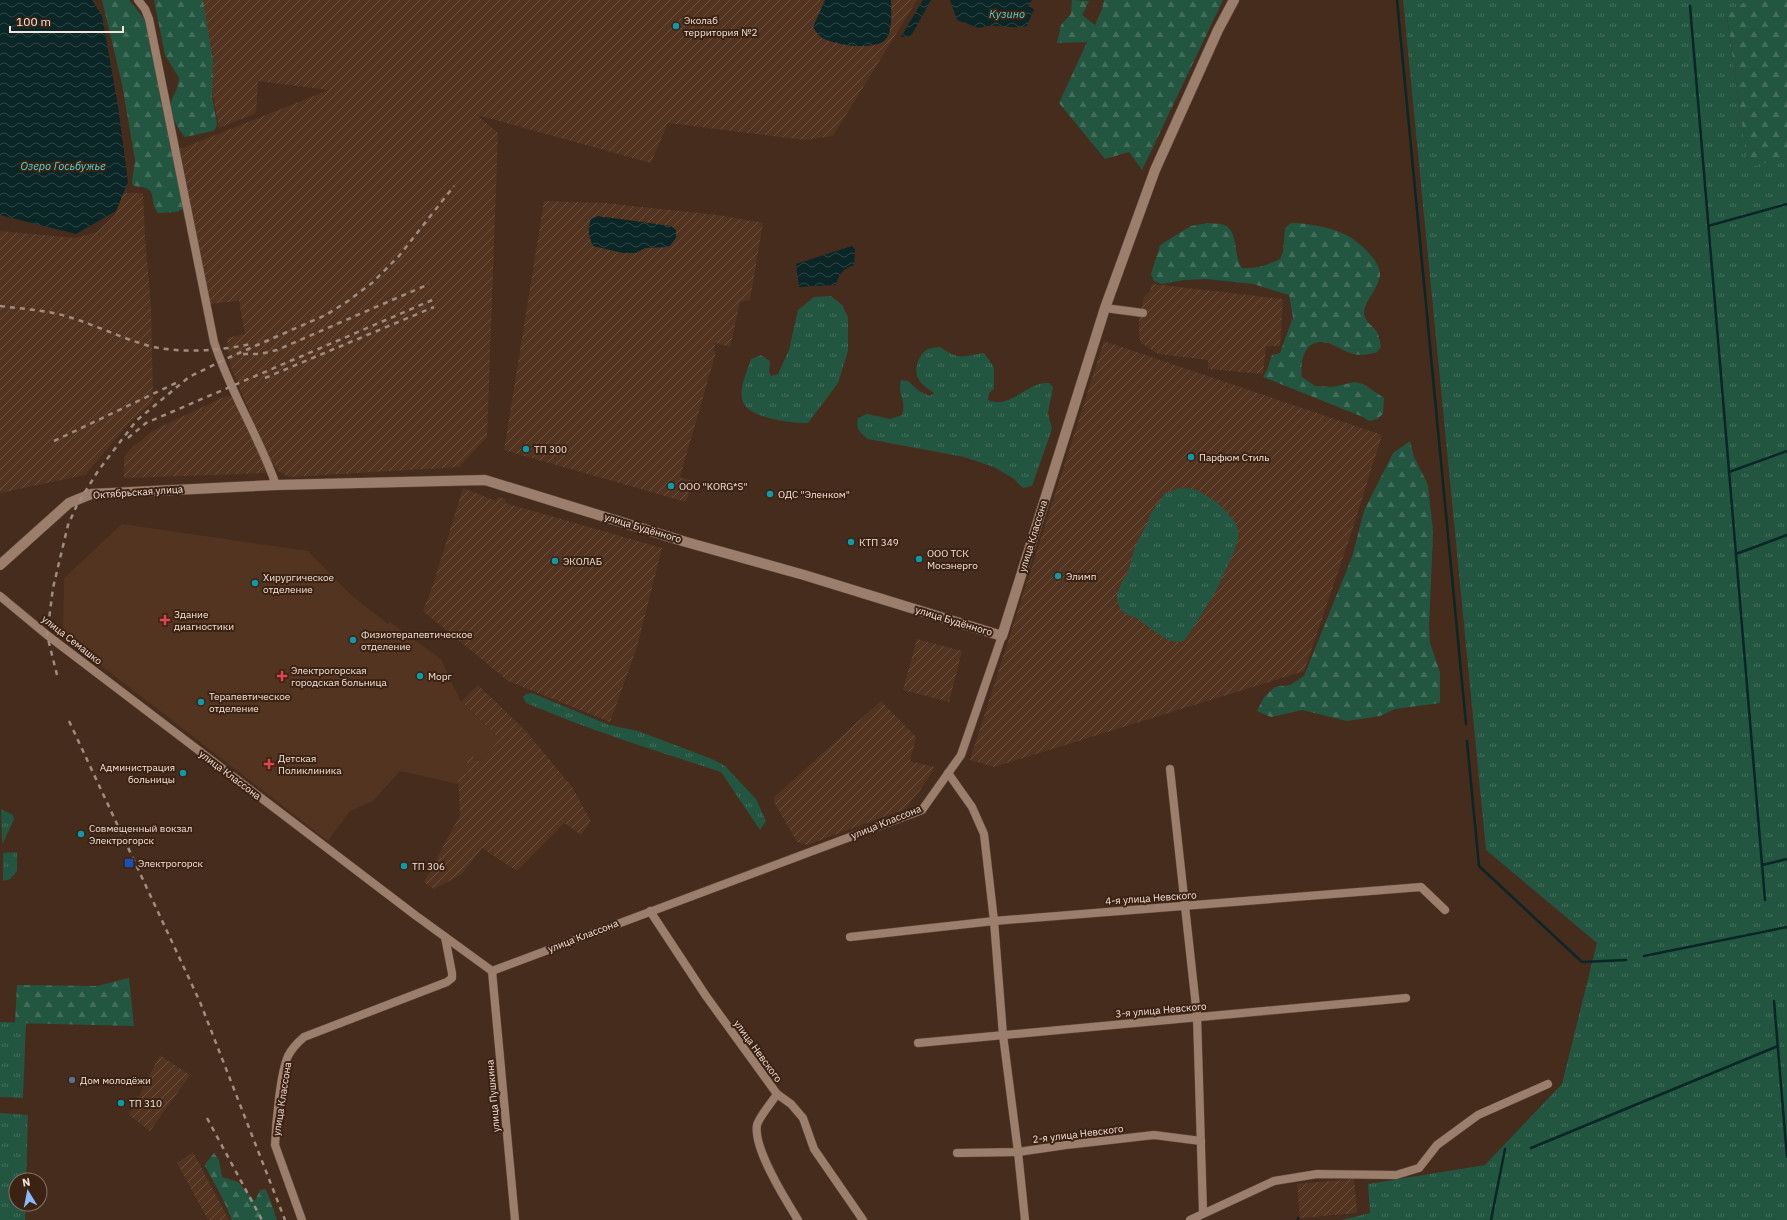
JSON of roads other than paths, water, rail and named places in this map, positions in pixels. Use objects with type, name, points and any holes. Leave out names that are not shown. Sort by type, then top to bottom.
[{"type":"street","points":[[138,0],[145,9],[151,27],[214,342],[221,365],[268,463],[276,485]]},
{"type":"street","points":[[145,9],[146,0]]},
{"type":"street","name":"улица Классона","points":[[132,700],[444,937],[492,971],[922,810],[961,755],[1002,636],[1105,308],[1156,170],[1218,30],[1234,0]]},
{"type":"street","points":[[1105,308],[1143,313]]},
{"type":"street","name":"улица Будённого","points":[[276,485],[485,480],[686,542],[804,575],[1002,636]]},
{"type":"street","name":"Октябрьская улица","points":[[0,565],[69,503],[91,494],[276,485]]},
{"type":"street","name":"улица Семашко","points":[[0,596],[132,700]]},
{"type":"street","points":[[1170,769],[1197,1016],[1204,1212]]},
{"type":"street","points":[[948,773],[972,807],[984,834],[994,920],[1003,1035],[1025,1220]]},
{"type":"street","name":"4-я улица Невского","points":[[850,937],[994,920],[1421,887],[1445,910]]},
{"type":"street","name":"улица Невского","points":[[650,911],[706,996],[777,1094],[791,1104],[803,1118],[814,1149],[863,1220]]},
{"type":"street","name":"улица Классона","points":[[302,1220],[275,1145],[284,1068],[288,1057],[294,1046],[304,1037],[447,982],[452,978],[452,973],[444,937]]},
{"type":"street","name":"улица Пушкина","points":[[492,971],[515,1220]]},
{"type":"street","name":"3-я улица Невского","points":[[918,1043],[1197,1016],[1406,998]]},
{"type":"street","points":[[1190,1220],[1204,1212],[1274,1181],[1317,1174],[1396,1175],[1419,1168],[1437,1144],[1478,1115],[1548,1084]]},
{"type":"street","points":[[777,1094],[758,1124],[757,1139],[783,1195],[798,1220]]},
{"type":"street","name":"2-я улица Невского","points":[[957,1153],[1018,1152],[1066,1144],[1154,1135],[1201,1141]]},
{"type":"water","name":"Озеро Госьбужье","points":[[0,0],[92,0],[102,16],[118,106],[128,182],[116,211],[76,234],[0,215]]},
{"type":"water","points":[[825,0],[891,0],[890,31],[886,39],[881,43],[873,45],[854,46],[835,43],[821,37],[813,27]]},
{"type":"water","points":[[923,0],[931,0],[911,36],[901,37]]},
{"type":"water","name":"Кузино","points":[[950,0],[1032,0],[1028,6],[1034,9],[1027,26],[985,26],[979,28],[957,20]]},
{"type":"water","points":[[598,216],[671,226],[676,230],[676,238],[669,247],[645,248],[636,253],[623,253],[593,246],[589,226],[591,219]]},
{"type":"water","points":[[852,246],[855,249],[854,265],[842,272],[836,285],[799,287],[796,264]]},
{"type":"waterway","points":[[1397,0],[1466,724]]},
{"type":"waterway","points":[[1690,6],[1765,900]]},
{"type":"waterway","points":[[1708,226],[1787,204]]},
{"type":"waterway","points":[[1729,472],[1787,451]]},
{"type":"waterway","points":[[1736,554],[1787,535]]},
{"type":"waterway","points":[[1467,741],[1479,866],[1582,962],[1626,960]]},
{"type":"waterway","points":[[1762,865],[1787,859]]},
{"type":"waterway","points":[[1644,956],[1787,927]]},
{"type":"waterway","points":[[1774,1001],[1787,1157]]},
{"type":"waterway","points":[[1531,1148],[1778,1046]]},
{"type":"waterway","points":[[1491,1220],[1505,1149]]},
{"type":"railway","points":[[57,675],[47,635],[53,588],[68,525],[77,505],[98,471],[136,421],[189,377],[230,357],[326,315],[348,301],[372,283],[399,256],[454,186]]},
{"type":"railway","points":[[243,354],[260,354],[277,350],[429,284]]},
{"type":"railway","points":[[128,438],[146,423],[437,298]]},
{"type":"railway","points":[[0,306],[60,315],[79,320],[136,342],[171,350],[212,350],[251,344]]},
{"type":"railway","points":[[265,378],[434,307]]},
{"type":"railway","points":[[54,441],[178,382]]},
{"type":"railway","points":[[69,721],[200,1002],[285,1220]]},
{"type":"railway","points":[[207,1118],[262,1220]]},
{"type":"place","name":"Эколаб территория №2","points":[[676,26]]},
{"type":"place","name":"ТП 300","points":[[526,449]]},
{"type":"place","name":"Парфюм Стиль","points":[[1191,457]]},
{"type":"place","name":"ООО \"KORG*S\"","points":[[671,486]]},
{"type":"place","name":"ОДС \"Эленком\"","points":[[770,494]]},
{"type":"place","name":"КТП 349","points":[[851,542]]},
{"type":"place","name":"ООО ТСК Мосэнерго","points":[[919,559]]},
{"type":"place","name":"ЭКОЛАБ","points":[[555,561]]},
{"type":"place","name":"Элимп","points":[[1058,576]]},
{"type":"place","name":"Хирургическое отделение","points":[[255,583]]},
{"type":"place","name":"Здание диагностики","points":[[165,620]]},
{"type":"place","name":"Физиотерапевтическое отделение","points":[[353,640]]},
{"type":"place","name":"Электрогорская городская больница","points":[[282,676]]},
{"type":"place","name":"Морг","points":[[420,676]]},
{"type":"place","name":"Терапевтическое отделение","points":[[201,702]]},
{"type":"place","name":"Детская Поликлиника","points":[[269,764]]},
{"type":"place","name":"Администрация больницы","points":[[183,773]]},
{"type":"place","name":"Совмещенный вокзал Электрогорск","points":[[81,834]]},
{"type":"place","name":"Электрогорск","points":[[129,863]]},
{"type":"place","name":"ТП 306","points":[[404,866]]},
{"type":"place","name":"Дом молодёжи","points":[[72,1080]]},
{"type":"place","name":"ТП 310","points":[[121,1103]]}]
